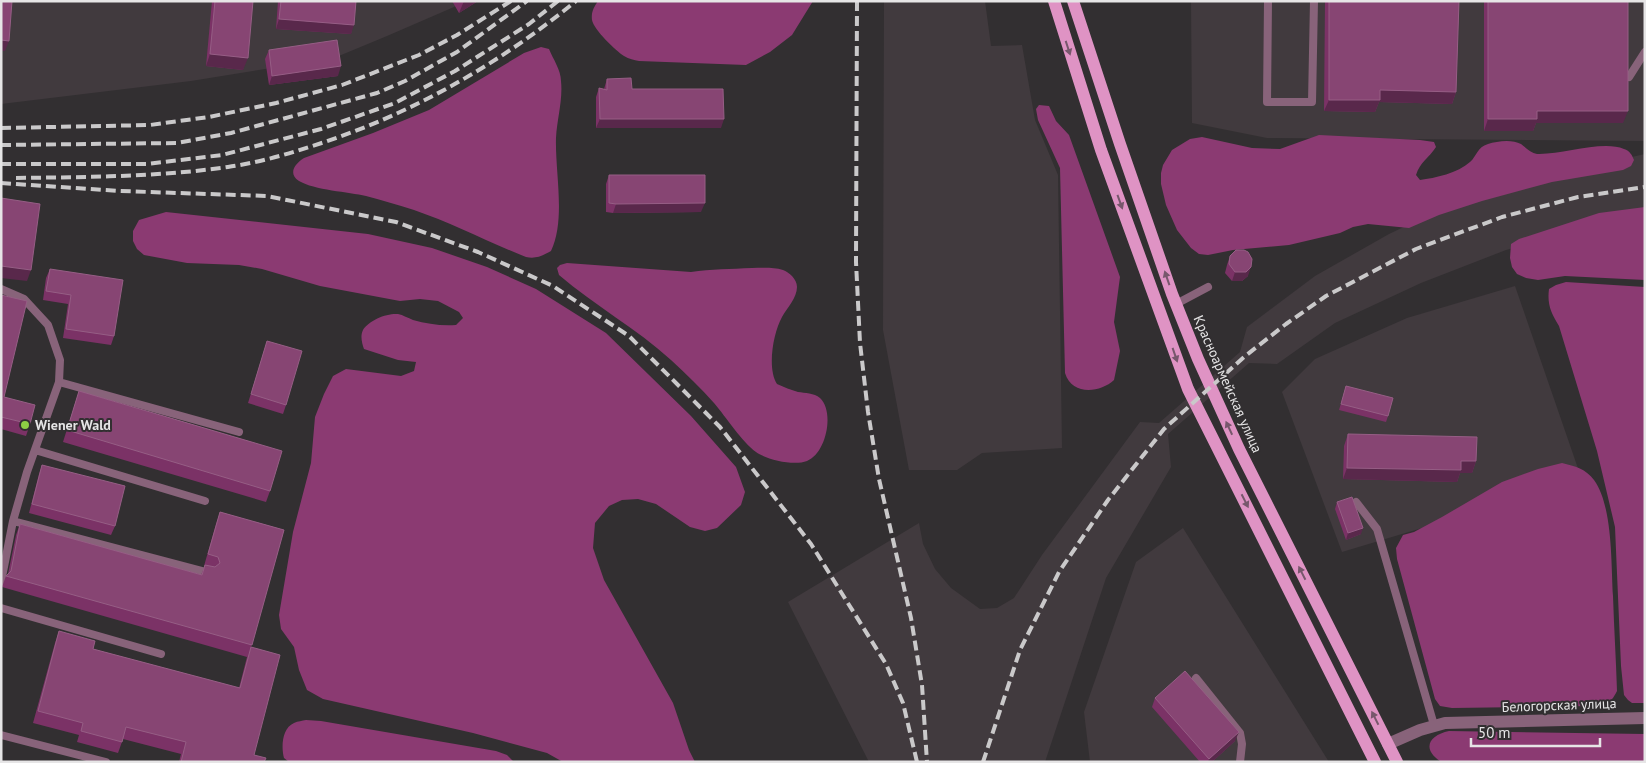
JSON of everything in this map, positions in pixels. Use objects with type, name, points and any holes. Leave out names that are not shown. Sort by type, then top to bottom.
[{"type":"main road","points":[[1054,1],[1101,150],[1180,371],[1375,762]]},
{"type":"main road","name":"Красноармейская улица","points":[[1074,1],[1120,144],[1176,304],[1198,359],[1239,449],[1398,762]]},
{"type":"street","name":"Белогорская улица","points":[[1388,744],[1434,725],[1645,718]]},
{"type":"lane","points":[[1268,1],[1267,102],[1312,102],[1314,1]]},
{"type":"lane","points":[[1629,77],[1645,52]]},
{"type":"lane","points":[[1176,304],[1208,287]]},
{"type":"lane","points":[[1,289],[24,299],[48,325],[60,360],[59,382],[13,521],[1,582]]},
{"type":"lane","points":[[59,382],[239,432]]},
{"type":"lane","points":[[35,450],[204,501]]},
{"type":"lane","points":[[1356,502],[1377,528],[1434,725]]},
{"type":"lane","points":[[13,521],[210,573]]},
{"type":"lane","points":[[1,608],[161,654]]},
{"type":"lane","points":[[1196,678],[1240,733],[1242,744],[1240,762]]},
{"type":"lane","points":[[1,735],[106,762]]},
{"type":"shaded area","points":[[1,1],[462,1],[454,7],[334,58],[191,81],[1,104]]},
{"type":"shaded area","points":[[598,1],[813,1],[792,35],[770,52],[746,65],[639,61],[628,58],[610,45],[594,24],[592,12]]},
{"type":"shaded area","points":[[884,1],[985,1],[991,46],[1022,45],[1035,120],[1058,175],[1062,448],[982,453],[957,470],[909,470],[883,330]]},
{"type":"shaded area","points":[[1191,1],[1645,1],[1645,141],[1267,138],[1192,123]]},
{"type":"shaded area","points":[[541,47],[549,49],[561,77],[561,102],[556,138],[559,196],[558,225],[551,251],[548,253],[542,256],[526,257],[414,210],[366,196],[313,187],[295,178],[294,168],[304,158],[429,110],[524,53]]},
{"type":"shaded area","points":[[1039,105],[1049,106],[1056,121],[1069,135],[1120,277],[1114,322],[1120,351],[1114,380],[1094,390],[1080,389],[1074,386],[1065,373],[1060,168],[1038,120],[1036,109]]},
{"type":"shaded area","points":[[1319,135],[1434,142],[1436,147],[1416,175],[1420,180],[1453,172],[1470,162],[1484,145],[1500,141],[1517,142],[1537,154],[1593,147],[1615,147],[1628,151],[1634,160],[1631,166],[1623,170],[1552,182],[1482,201],[1439,215],[1409,228],[1368,224],[1353,227],[1340,233],[1289,245],[1233,250],[1208,255],[1199,254],[1191,248],[1177,230],[1166,205],[1161,184],[1163,165],[1172,150],[1190,139],[1202,137],[1252,148],[1280,149]]},
{"type":"shaded area","points":[[1645,154],[1645,217],[1599,224],[1506,250],[1421,283],[1335,323],[1277,364],[1249,363],[1168,434],[1171,467],[1106,578],[1045,762],[869,762],[788,602],[919,523],[923,544],[935,569],[951,588],[980,609],[997,608],[1014,598],[1042,555],[1140,422],[1159,423],[1240,352],[1247,327],[1315,276],[1389,234],[1477,192]]},
{"type":"shaded area","points":[[1645,207],[1645,280],[1565,276],[1538,280],[1517,274],[1512,267],[1510,258],[1511,244],[1519,239],[1599,213]]},
{"type":"shaded area","points":[[166,212],[368,234],[432,248],[487,267],[536,289],[606,333],[691,416],[736,467],[745,492],[741,505],[717,528],[705,531],[690,527],[656,504],[638,499],[622,500],[609,506],[595,523],[593,548],[604,580],[673,703],[695,762],[563,762],[547,753],[473,733],[323,699],[307,690],[299,670],[294,647],[281,629],[279,615],[293,532],[311,463],[315,417],[324,394],[333,376],[346,369],[401,376],[414,371],[416,362],[398,360],[364,349],[362,332],[374,320],[398,314],[424,323],[456,325],[463,318],[459,312],[438,301],[420,299],[400,301],[320,286],[262,269],[239,265],[187,263],[144,255],[137,249],[133,241],[133,231],[139,220]]},
{"type":"shaded area","points":[[567,263],[691,272],[771,268],[788,272],[796,281],[797,291],[776,332],[772,351],[772,369],[777,384],[798,392],[815,395],[825,404],[827,413],[826,432],[823,442],[814,457],[807,461],[795,463],[774,460],[756,452],[740,436],[709,397],[658,348],[559,275],[557,268]]},
{"type":"shaded area","points":[[1566,282],[1645,287],[1645,703],[1632,703],[1624,695],[1615,527],[1597,451],[1559,326],[1549,304],[1549,289]]},
{"type":"shaded area","points":[[1515,286],[1582,480],[1342,552],[1282,392],[1315,359],[1407,318]]},
{"type":"shaded area","points":[[1562,463],[1580,468],[1591,476],[1600,491],[1605,505],[1610,536],[1617,691],[1607,703],[1591,706],[1452,708],[1440,706],[1435,699],[1397,559],[1396,548],[1403,535],[1414,532],[1502,482],[1538,469]]},
{"type":"shaded area","points":[[1183,528],[1329,762],[1090,762],[1084,712],[1136,562]]},
{"type":"shaded area","points":[[306,720],[496,751],[507,755],[514,762],[289,762],[284,758],[283,754],[285,733],[290,725]]},
{"type":"shaded area","points":[[1449,731],[1645,734],[1645,762],[1440,761],[1431,751],[1430,743],[1437,736]]},
{"type":"building","points":[[1,1],[12,1],[9,41],[1,40]]},
{"type":"building","points":[[215,1],[253,1],[248,58],[210,54]]},
{"type":"building","points":[[281,1],[356,1],[354,25],[279,19]]},
{"type":"building","points":[[1329,1],[1459,1],[1456,92],[1380,90],[1380,100],[1329,100]]},
{"type":"building","points":[[1488,1],[1628,1],[1628,111],[1537,111],[1537,119],[1488,119]]},
{"type":"building","points":[[337,40],[341,66],[272,76],[269,50]]},
{"type":"building","points":[[631,78],[632,89],[723,89],[724,119],[600,119],[599,88],[607,90],[607,79]]},
{"type":"building","points":[[609,175],[705,175],[705,203],[609,203]]},
{"type":"building","points":[[1,198],[40,204],[31,270],[1,266]]},
{"type":"building","points":[[1236,250],[1248,252],[1252,259],[1251,267],[1246,272],[1235,272],[1229,264],[1230,256]]},
{"type":"building","points":[[50,269],[123,280],[114,336],[66,329],[71,295],[46,291]]},
{"type":"building","points":[[1,295],[27,301],[4,397],[35,405],[30,424],[1,417]]},
{"type":"building","points":[[267,341],[302,351],[286,405],[251,394]]},
{"type":"building","points":[[1346,386],[1393,398],[1388,416],[1341,404]]},
{"type":"building","points":[[79,391],[282,451],[270,491],[67,430]]},
{"type":"building","points":[[1348,434],[1477,437],[1476,461],[1461,461],[1461,470],[1347,468]]},
{"type":"building","points":[[42,465],[125,486],[115,526],[32,504]]},
{"type":"building","points":[[1352,497],[1363,528],[1348,533],[1337,502]]},
{"type":"building","points":[[220,512],[284,530],[252,645],[6,576],[11,571],[20,524],[202,575],[205,565],[215,567],[220,563],[218,557],[208,554]]},
{"type":"building","points":[[59,631],[95,641],[93,649],[240,688],[251,647],[280,655],[254,755],[266,758],[264,762],[181,762],[186,742],[126,727],[122,742],[81,731],[83,723],[38,711]]},
{"type":"building","points":[[1185,671],[1239,732],[1209,759],[1155,698]]},
{"type":"railway","points":[[1,128],[150,125],[209,117],[276,103],[342,85],[419,55],[457,35],[511,1]]},
{"type":"railway","points":[[1,145],[177,143],[231,133],[377,93],[405,81],[457,52],[527,1]]},
{"type":"railway","points":[[1,164],[147,164],[222,155],[321,129],[395,103],[455,71],[529,24],[558,1]]},
{"type":"railway","points":[[16,178],[175,173],[228,167],[268,159],[299,150],[381,121],[449,87],[515,47],[576,1]]},
{"type":"railway","points":[[857,1],[856,262],[860,343],[868,412],[879,479],[911,618],[922,685],[927,762]]},
{"type":"railway","points":[[1,183],[120,191],[267,196],[396,222],[478,252],[553,286],[629,336],[720,427],[811,544],[886,664],[903,703],[917,762]]},
{"type":"railway","points":[[983,762],[1020,650],[1059,572],[1108,500],[1164,429],[1244,357],[1326,296],[1416,249],[1502,217],[1578,197],[1645,187]]},
{"type":"place","name":"Wiener Wald","points":[[25,425]]}]
